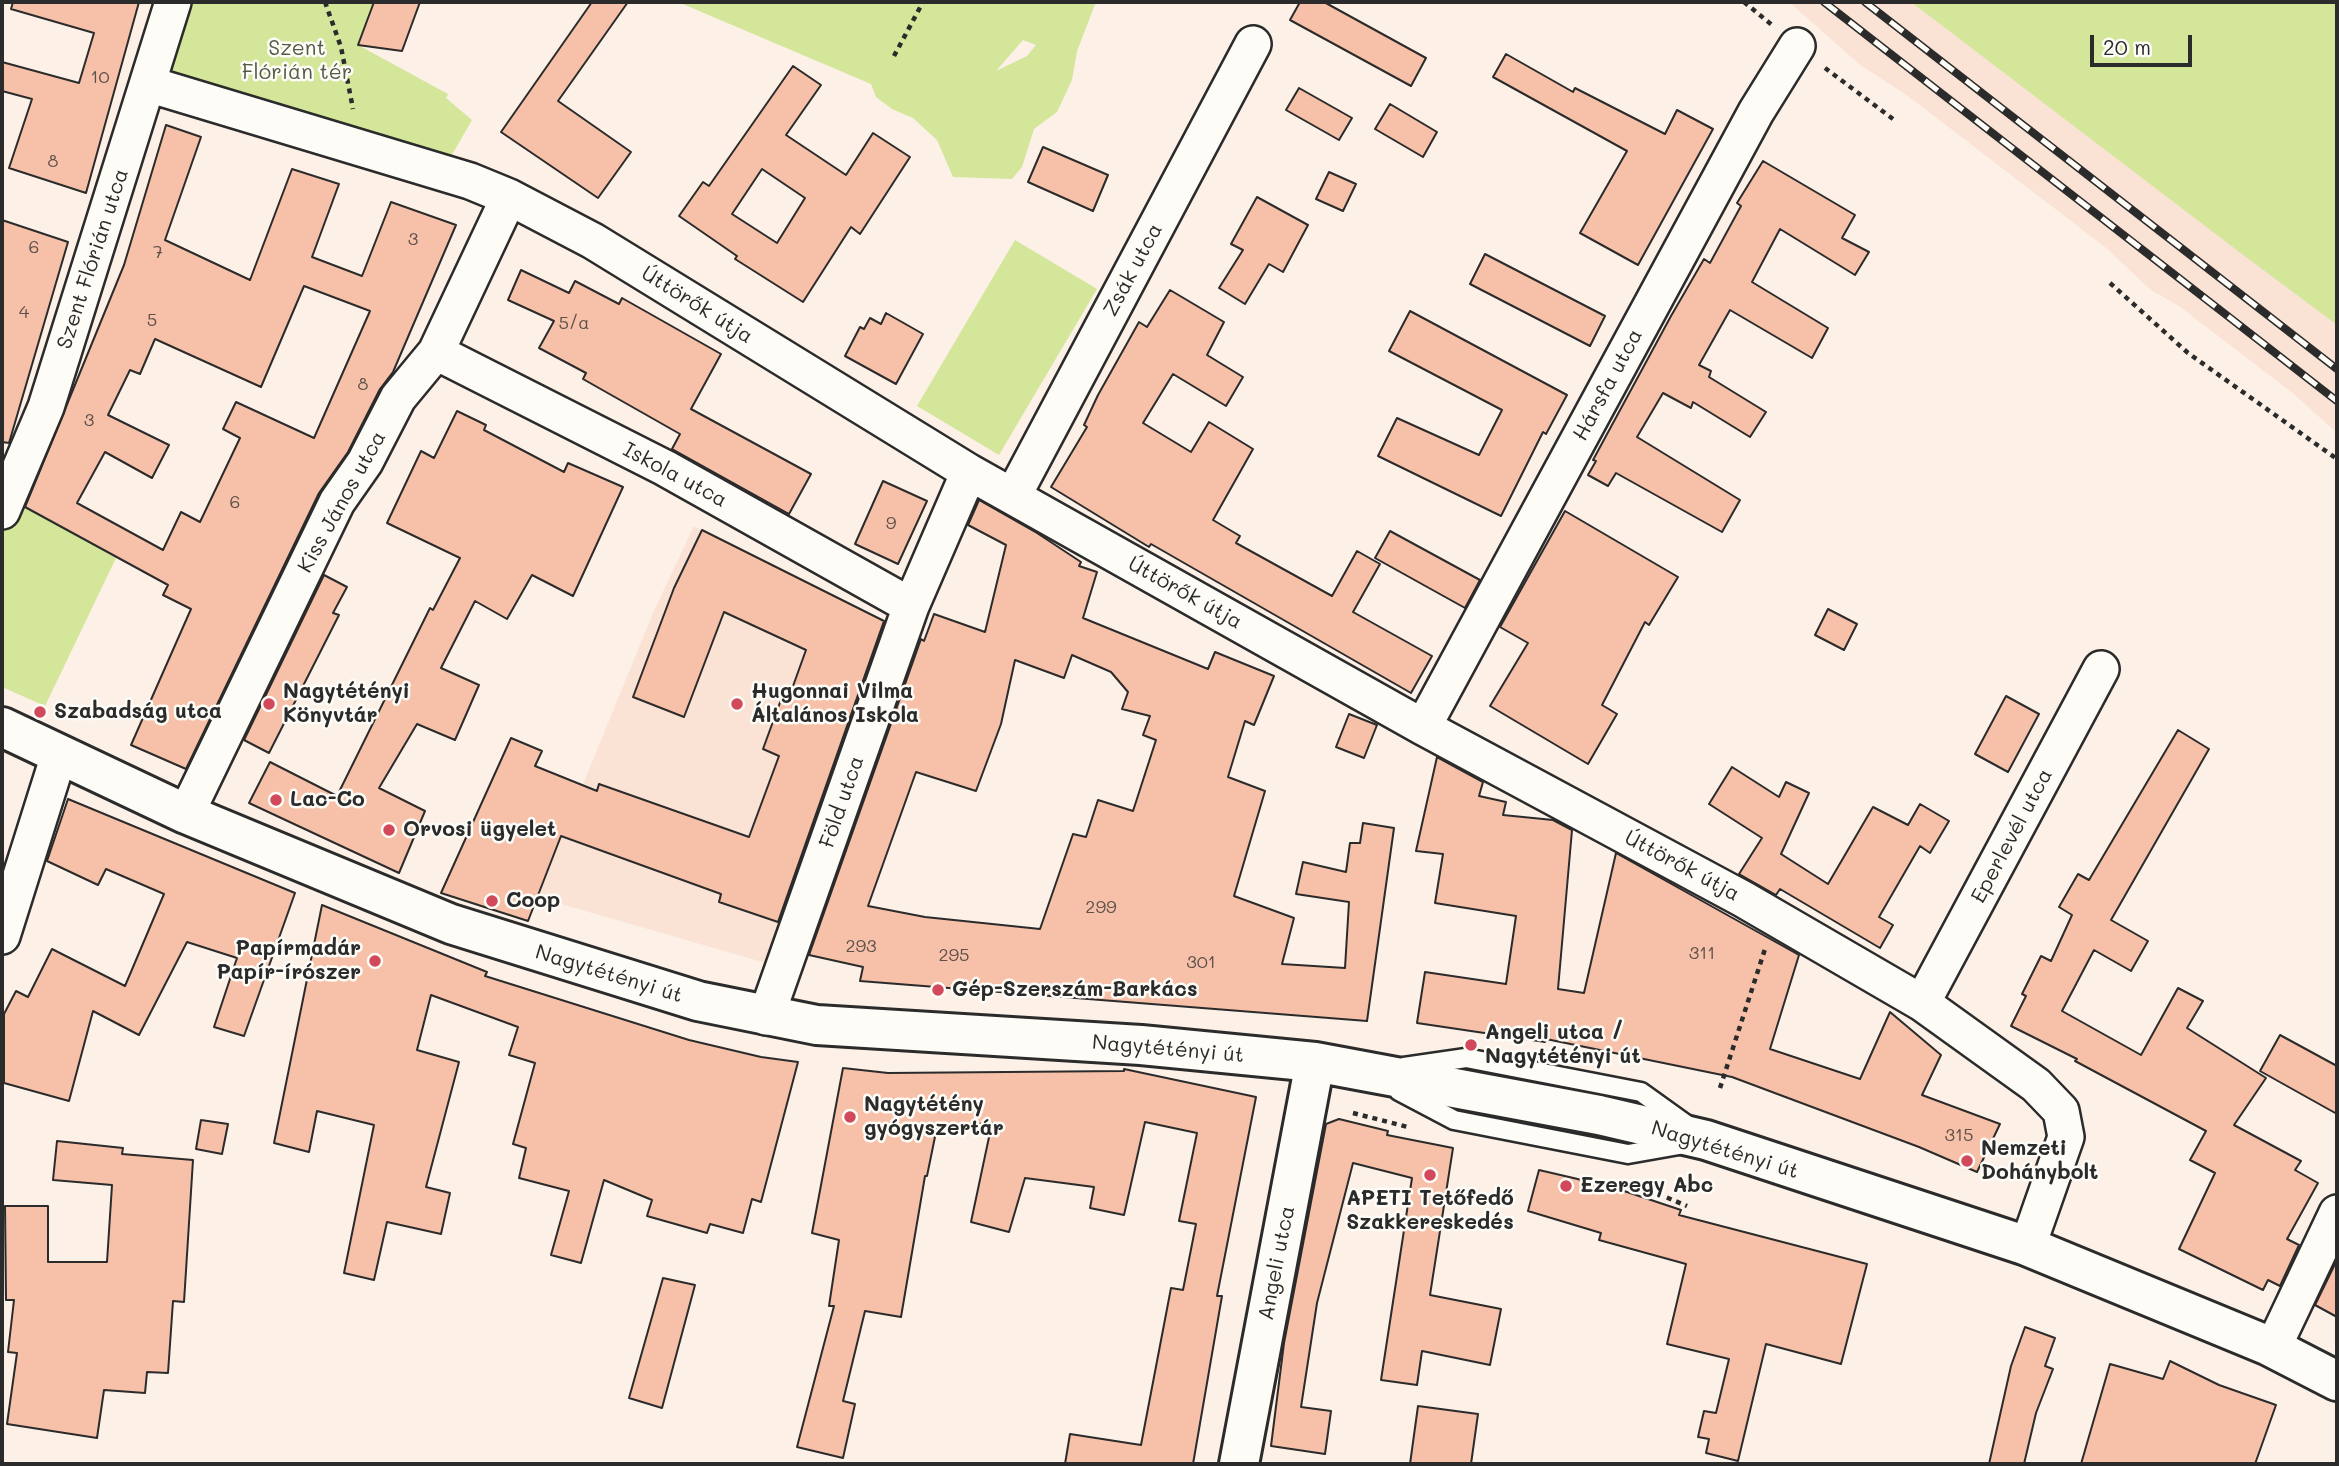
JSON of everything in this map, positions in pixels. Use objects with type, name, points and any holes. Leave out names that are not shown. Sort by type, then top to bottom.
[{"type":"main road","name":"Nagytétényi út","points":[[2,727],[186,814],[451,924],[698,1001],[766,1017],[829,1026],[1141,1045],[1315,1062],[1599,1115],[1706,1140],[2024,1245],[2269,1346],[2337,1381]]},
{"type":"main road","name":"Angeli utca","points":[[1239,1464],[1315,1062]]},
{"type":"street","name":"Szent Flórián utca","points":[[4,507],[46,407],[173,2]]},
{"type":"street","name":"Zsák utca","points":[[1013,496],[1253,44]]},
{"type":"street","name":"Hársfa utca","points":[[1423,727],[1756,112],[1797,46]]},
{"type":"street","name":"Úttörők útja","points":[[148,84],[470,181],[509,197],[593,241],[969,472],[1423,727],[1776,918],[1922,1003],[2036,1085],[2061,1111],[2066,1137],[2034,1231],[2024,1245]]},
{"type":"street","name":"Kiss János utca","points":[[186,814],[337,502],[365,462],[398,398],[436,352],[509,197]]},
{"type":"street","name":"Iskola utca","points":[[436,352],[665,468],[911,606]]},
{"type":"street","name":"Föld utca","points":[[766,1017],[911,606],[969,472]]},
{"type":"street","name":"Eperlevél utca","points":[[1922,1003],[2101,669]]},
{"type":"street","points":[[2,936],[59,755]]},
{"type":"street","points":[[2269,1346],[2280,1333],[2337,1213]]},
{"type":"path","points":[[324,2],[341,47],[360,148]]},
{"type":"path","points":[[894,56],[923,2]]},
{"type":"path","points":[[2110,283],[2188,353],[2337,460]]},
{"type":"path","points":[[1720,1088],[1776,918]]},
{"type":"path","points":[[1620,1177],[1687,1206]]},
{"type":"shaded area","points":[[1789,2],[1911,2],[2337,325],[2337,433],[2294,394],[2179,306],[2151,290],[2105,247],[1908,96],[1859,64]]},
{"type":"shaded area","name":"Hugonnai Vilma Általános Iskola","points":[[694,526],[888,623],[766,963],[537,897],[653,613]]},
{"type":"green space","name":"Szent Flórián tér","points":[[189,2],[374,2],[358,45],[448,94],[446,98],[472,120],[445,167],[170,74]]},
{"type":"green space","points":[[678,2],[1096,2],[1077,51],[1072,80],[1057,112],[1034,129],[1022,167],[1012,179],[953,177],[937,140],[913,118],[892,109],[876,97],[871,84]],"holes":[[[1023,40],[1036,45],[1027,56],[996,71]]]},
{"type":"green space","points":[[1911,2],[2337,2],[2337,325],[2238,251]]},
{"type":"green space","points":[[1015,240],[1097,289],[999,455],[917,406]]},
{"type":"green space","points":[[14,501],[116,558],[45,706],[2,687],[2,533]]},
{"type":"building","points":[[13,2],[139,2],[86,193],[9,168],[32,99],[2,91],[2,62],[79,83],[94,33],[11,9]]},
{"type":"building","points":[[374,2],[420,2],[402,51],[358,45]]},
{"type":"building","points":[[592,2],[628,2],[558,101],[631,152],[598,198],[501,132]]},
{"type":"building","points":[[1300,2],[1324,2],[1426,58],[1411,86],[1290,20]]},
{"type":"building","points":[[1506,54],[1573,92],[1575,88],[1665,134],[1677,110],[1713,129],[1638,265],[1580,233],[1627,151],[1493,77]]},
{"type":"building","points":[[793,66],[821,85],[786,135],[846,175],[873,133],[910,157],[860,234],[851,227],[803,302],[735,259],[737,256],[679,216],[703,182],[709,186]],"holes":[[[762,169],[805,198],[777,243],[732,214]]]},
{"type":"building","points":[[1299,88],[1352,118],[1339,140],[1286,110]]},
{"type":"building","points":[[1390,104],[1437,132],[1423,157],[1375,129]]},
{"type":"building","points":[[166,125],[201,137],[165,240],[250,280],[292,169],[339,184],[312,257],[362,276],[391,202],[456,225],[393,372],[380,389],[348,452],[319,493],[186,769],[131,745],[191,609],[163,595],[168,585],[25,507],[124,265]],"holes":[[[304,286],[370,311],[314,438],[236,402],[223,429],[240,438],[200,522],[181,512],[163,550],[77,503],[105,452],[152,478],[169,445],[108,415],[130,370],[140,374],[155,339],[261,387]]]},
{"type":"building","points":[[1043,147],[1108,175],[1093,211],[1028,182]]},
{"type":"building","points":[[1763,161],[1855,215],[1842,238],[1869,252],[1855,275],[1780,229],[1752,282],[1828,328],[1812,358],[1730,310],[1699,365],[1711,371],[1709,377],[1766,412],[1750,437],[1693,402],[1691,408],[1663,393],[1637,437],[1740,500],[1722,532],[1616,473],[1608,486],[1588,475],[1596,461],[1593,460],[1671,316],[1704,259],[1710,263],[1741,206],[1737,203]]},
{"type":"building","points":[[1329,172],[1356,184],[1343,211],[1316,199]]},
{"type":"building","points":[[1257,197],[1308,225],[1283,272],[1269,264],[1245,304],[1219,288],[1243,250],[1231,244]]},
{"type":"building","points":[[2,220],[68,242],[9,443],[2,442]]},
{"type":"building","points":[[1485,254],[1605,316],[1590,346],[1470,284]]},
{"type":"building","points":[[521,270],[569,293],[575,281],[619,304],[622,298],[721,354],[691,409],[811,474],[789,514],[672,449],[680,434],[583,379],[586,373],[539,348],[554,321],[508,300]]},
{"type":"building","points":[[1170,290],[1224,322],[1207,355],[1243,377],[1226,406],[1173,374],[1143,423],[1191,452],[1209,422],[1253,449],[1213,520],[1240,536],[1236,543],[1332,596],[1357,551],[1380,564],[1353,612],[1432,656],[1411,693],[1151,544],[1149,547],[1051,487],[1087,427],[1084,425],[1098,395],[1139,322],[1147,327]]},
{"type":"building","points":[[1410,311],[1567,395],[1546,434],[1543,432],[1501,516],[1378,456],[1397,418],[1479,455],[1502,410],[1389,351]]},
{"type":"building","points":[[886,313],[923,334],[896,384],[845,356],[860,327],[864,329],[870,318],[881,324]]},
{"type":"building","points":[[457,411],[486,425],[484,430],[564,472],[568,463],[623,487],[573,596],[532,575],[507,619],[475,601],[441,668],[479,685],[455,740],[417,724],[379,788],[425,811],[399,873],[249,803],[270,762],[337,796],[430,608],[433,610],[460,558],[387,523],[421,451],[434,458]]},
{"type":"building","points":[[883,481],[927,501],[898,564],[855,544]]},
{"type":"building","points":[[979,500],[1081,562],[1079,566],[1097,572],[1083,618],[1208,669],[1215,652],[1274,676],[1254,725],[1245,721],[1228,777],[1265,791],[1234,896],[1294,918],[1282,964],[1345,968],[1349,902],[1296,894],[1303,862],[1346,872],[1350,843],[1360,843],[1363,823],[1394,828],[1367,1021],[860,981],[863,967],[809,955],[921,639],[924,641],[934,614],[985,632],[1006,545],[968,525]],"holes":[[[1072,655],[1111,672],[1128,692],[1122,709],[1150,716],[1143,735],[1156,740],[1133,811],[1098,800],[1086,837],[1073,834],[1040,929],[925,917],[868,906],[916,772],[976,791],[1001,724],[1015,660],[1064,678]]]},
{"type":"building","points":[[1565,511],[1678,577],[1649,625],[1645,622],[1602,705],[1617,714],[1588,764],[1490,706],[1528,643],[1500,627]]},
{"type":"building","points":[[702,530],[884,621],[778,922],[719,902],[721,894],[561,836],[528,921],[441,893],[511,738],[542,751],[535,766],[597,791],[599,784],[749,837],[779,756],[763,749],[782,697],[788,700],[806,650],[724,612],[684,717],[633,697],[674,588]]},
{"type":"building","points":[[1390,531],[1480,580],[1465,608],[1375,558]]},
{"type":"building","points":[[324,575],[347,587],[333,613],[339,615],[269,753],[244,740]]},
{"type":"building","points":[[1828,609],[1857,624],[1844,650],[1815,635]]},
{"type":"building","points":[[2006,696],[2039,714],[2008,772],[1975,754]]},
{"type":"building","points":[[1349,714],[1377,725],[1364,758],[1336,747]]},
{"type":"building","points":[[2178,730],[2209,749],[2111,920],[2148,941],[2131,971],[2094,950],[2062,1011],[2141,1055],[2178,988],[2203,1001],[2187,1028],[2266,1078],[2234,1125],[2301,1161],[2295,1170],[2318,1183],[2287,1239],[2299,1245],[2280,1286],[2268,1280],[2263,1290],[2179,1249],[2215,1173],[2190,1160],[2206,1131],[2075,1061],[2077,1059],[2011,1026],[2026,996],[2022,994],[2041,956],[2051,961],[2072,915],[2059,907],[2078,874],[2089,880]]},
{"type":"building","points":[[1437,757],[1483,782],[1479,796],[1506,802],[1503,815],[1553,820],[1572,830],[1558,989],[1584,993],[1616,853],[1799,955],[1770,1049],[1860,1079],[1890,1012],[1941,1055],[1922,1095],[2000,1124],[1977,1172],[1919,1147],[1732,1077],[1546,1039],[1545,1042],[1417,1023],[1425,972],[1506,984],[1516,916],[1435,903],[1443,854],[1416,851]]},
{"type":"building","points":[[1732,767],[1779,797],[1786,782],[1809,793],[1781,854],[1828,884],[1873,807],[1908,825],[1920,804],[1949,821],[1930,853],[1920,846],[1879,917],[1893,925],[1880,948],[1780,889],[1776,895],[1739,874],[1762,838],[1709,804]]},
{"type":"building","points":[[68,799],[295,893],[244,1036],[214,1027],[237,958],[187,942],[139,1035],[93,1011],[69,1101],[4,1083],[4,1014],[16,991],[28,997],[52,949],[125,986],[164,894],[106,869],[98,885],[47,861]]},
{"type":"building","points":[[322,905],[487,972],[485,976],[689,1040],[761,1057],[798,1062],[761,1202],[752,1199],[743,1233],[710,1224],[707,1233],[647,1216],[652,1200],[604,1180],[581,1263],[551,1255],[569,1191],[519,1178],[526,1148],[513,1144],[535,1063],[509,1055],[518,1027],[431,995],[417,1050],[459,1062],[426,1187],[450,1193],[441,1234],[387,1222],[374,1280],[344,1273],[374,1125],[317,1111],[309,1152],[274,1143]]},
{"type":"building","points":[[2280,1035],[2337,1066],[2337,1114],[2260,1071]]},
{"type":"building","points":[[843,1068],[888,1073],[1124,1069],[1256,1097],[1217,1296],[1222,1296],[1193,1464],[1065,1464],[1070,1434],[1141,1445],[1171,1288],[1183,1290],[1196,1224],[1179,1221],[1197,1133],[1145,1122],[1124,1215],[1090,1208],[1094,1187],[1025,1178],[1009,1232],[971,1222],[992,1123],[937,1127],[925,1176],[901,1317],[865,1311],[843,1401],[855,1404],[843,1458],[797,1447],[834,1306],[829,1306],[839,1240],[812,1233]]},
{"type":"building","points":[[1339,1119],[1388,1131],[1387,1135],[1453,1148],[1430,1295],[1501,1309],[1490,1365],[1422,1351],[1417,1385],[1381,1380],[1412,1178],[1353,1163],[1317,1303],[1301,1407],[1331,1411],[1325,1454],[1271,1446],[1284,1343],[1326,1124]]},
{"type":"building","points":[[201,1120],[228,1124],[222,1154],[196,1149]]},
{"type":"building","points":[[57,1141],[123,1148],[122,1154],[193,1160],[184,1302],[173,1301],[168,1373],[147,1372],[145,1393],[104,1390],[97,1438],[7,1424],[17,1353],[8,1352],[14,1300],[6,1300],[5,1206],[48,1206],[48,1262],[107,1262],[112,1185],[53,1180]]},
{"type":"building","points":[[1539,1170],[1612,1187],[1681,1210],[1679,1215],[1867,1264],[1841,1364],[1766,1344],[1738,1461],[1706,1453],[1709,1439],[1698,1437],[1704,1411],[1716,1413],[1729,1359],[1667,1344],[1686,1264],[1599,1240],[1601,1233],[1528,1211]]},
{"type":"building","points":[[2335,1264],[2337,1266],[2337,1317],[2315,1305]]},
{"type":"building","points":[[663,1278],[695,1285],[662,1408],[629,1398]]},
{"type":"building","points":[[2025,1327],[2055,1338],[2045,1366],[2053,1369],[2036,1413],[2024,1464],[1989,1464],[2011,1366]]},
{"type":"building","points":[[2170,1361],[2219,1385],[2276,1405],[2255,1464],[2081,1464],[2110,1364],[2163,1379]]},
{"type":"building","points":[[1418,1406],[1478,1414],[1471,1464],[1410,1464]]},
{"type":"railway","points":[[1824,2],[2337,401]]},
{"type":"railway","points":[[1865,2],[2337,369]]},
{"type":"place","name":"Nagytétényi Könyvtár","points":[[269,704]]},
{"type":"place","name":"Hugonnai Vilma Általános Iskola","points":[[737,704]]},
{"type":"place","name":"Szabadság utca","points":[[40,712]]},
{"type":"place","name":"Lac-Co","points":[[276,800]]},
{"type":"place","name":"Orvosi ügyelet","points":[[389,830]]},
{"type":"place","name":"Coop","points":[[492,901]]},
{"type":"place","name":"Papírmadár Papír-írószer","points":[[375,961]]},
{"type":"place","name":"Gép-Szerszám-Barkács","points":[[938,990]]},
{"type":"place","name":"Angeli utca / Nagytétényi út","points":[[1471,1045]]},
{"type":"place","name":"Nagytétény gyógyszertár","points":[[850,1117]]},
{"type":"place","name":"Nemzeti Dohánybolt","points":[[1967,1161]]},
{"type":"place","name":"APETI Tetőfedő Szakkereskedés","points":[[1430,1175]]},
{"type":"place","name":"Ezeregy Abc","points":[[1566,1186]]}]
